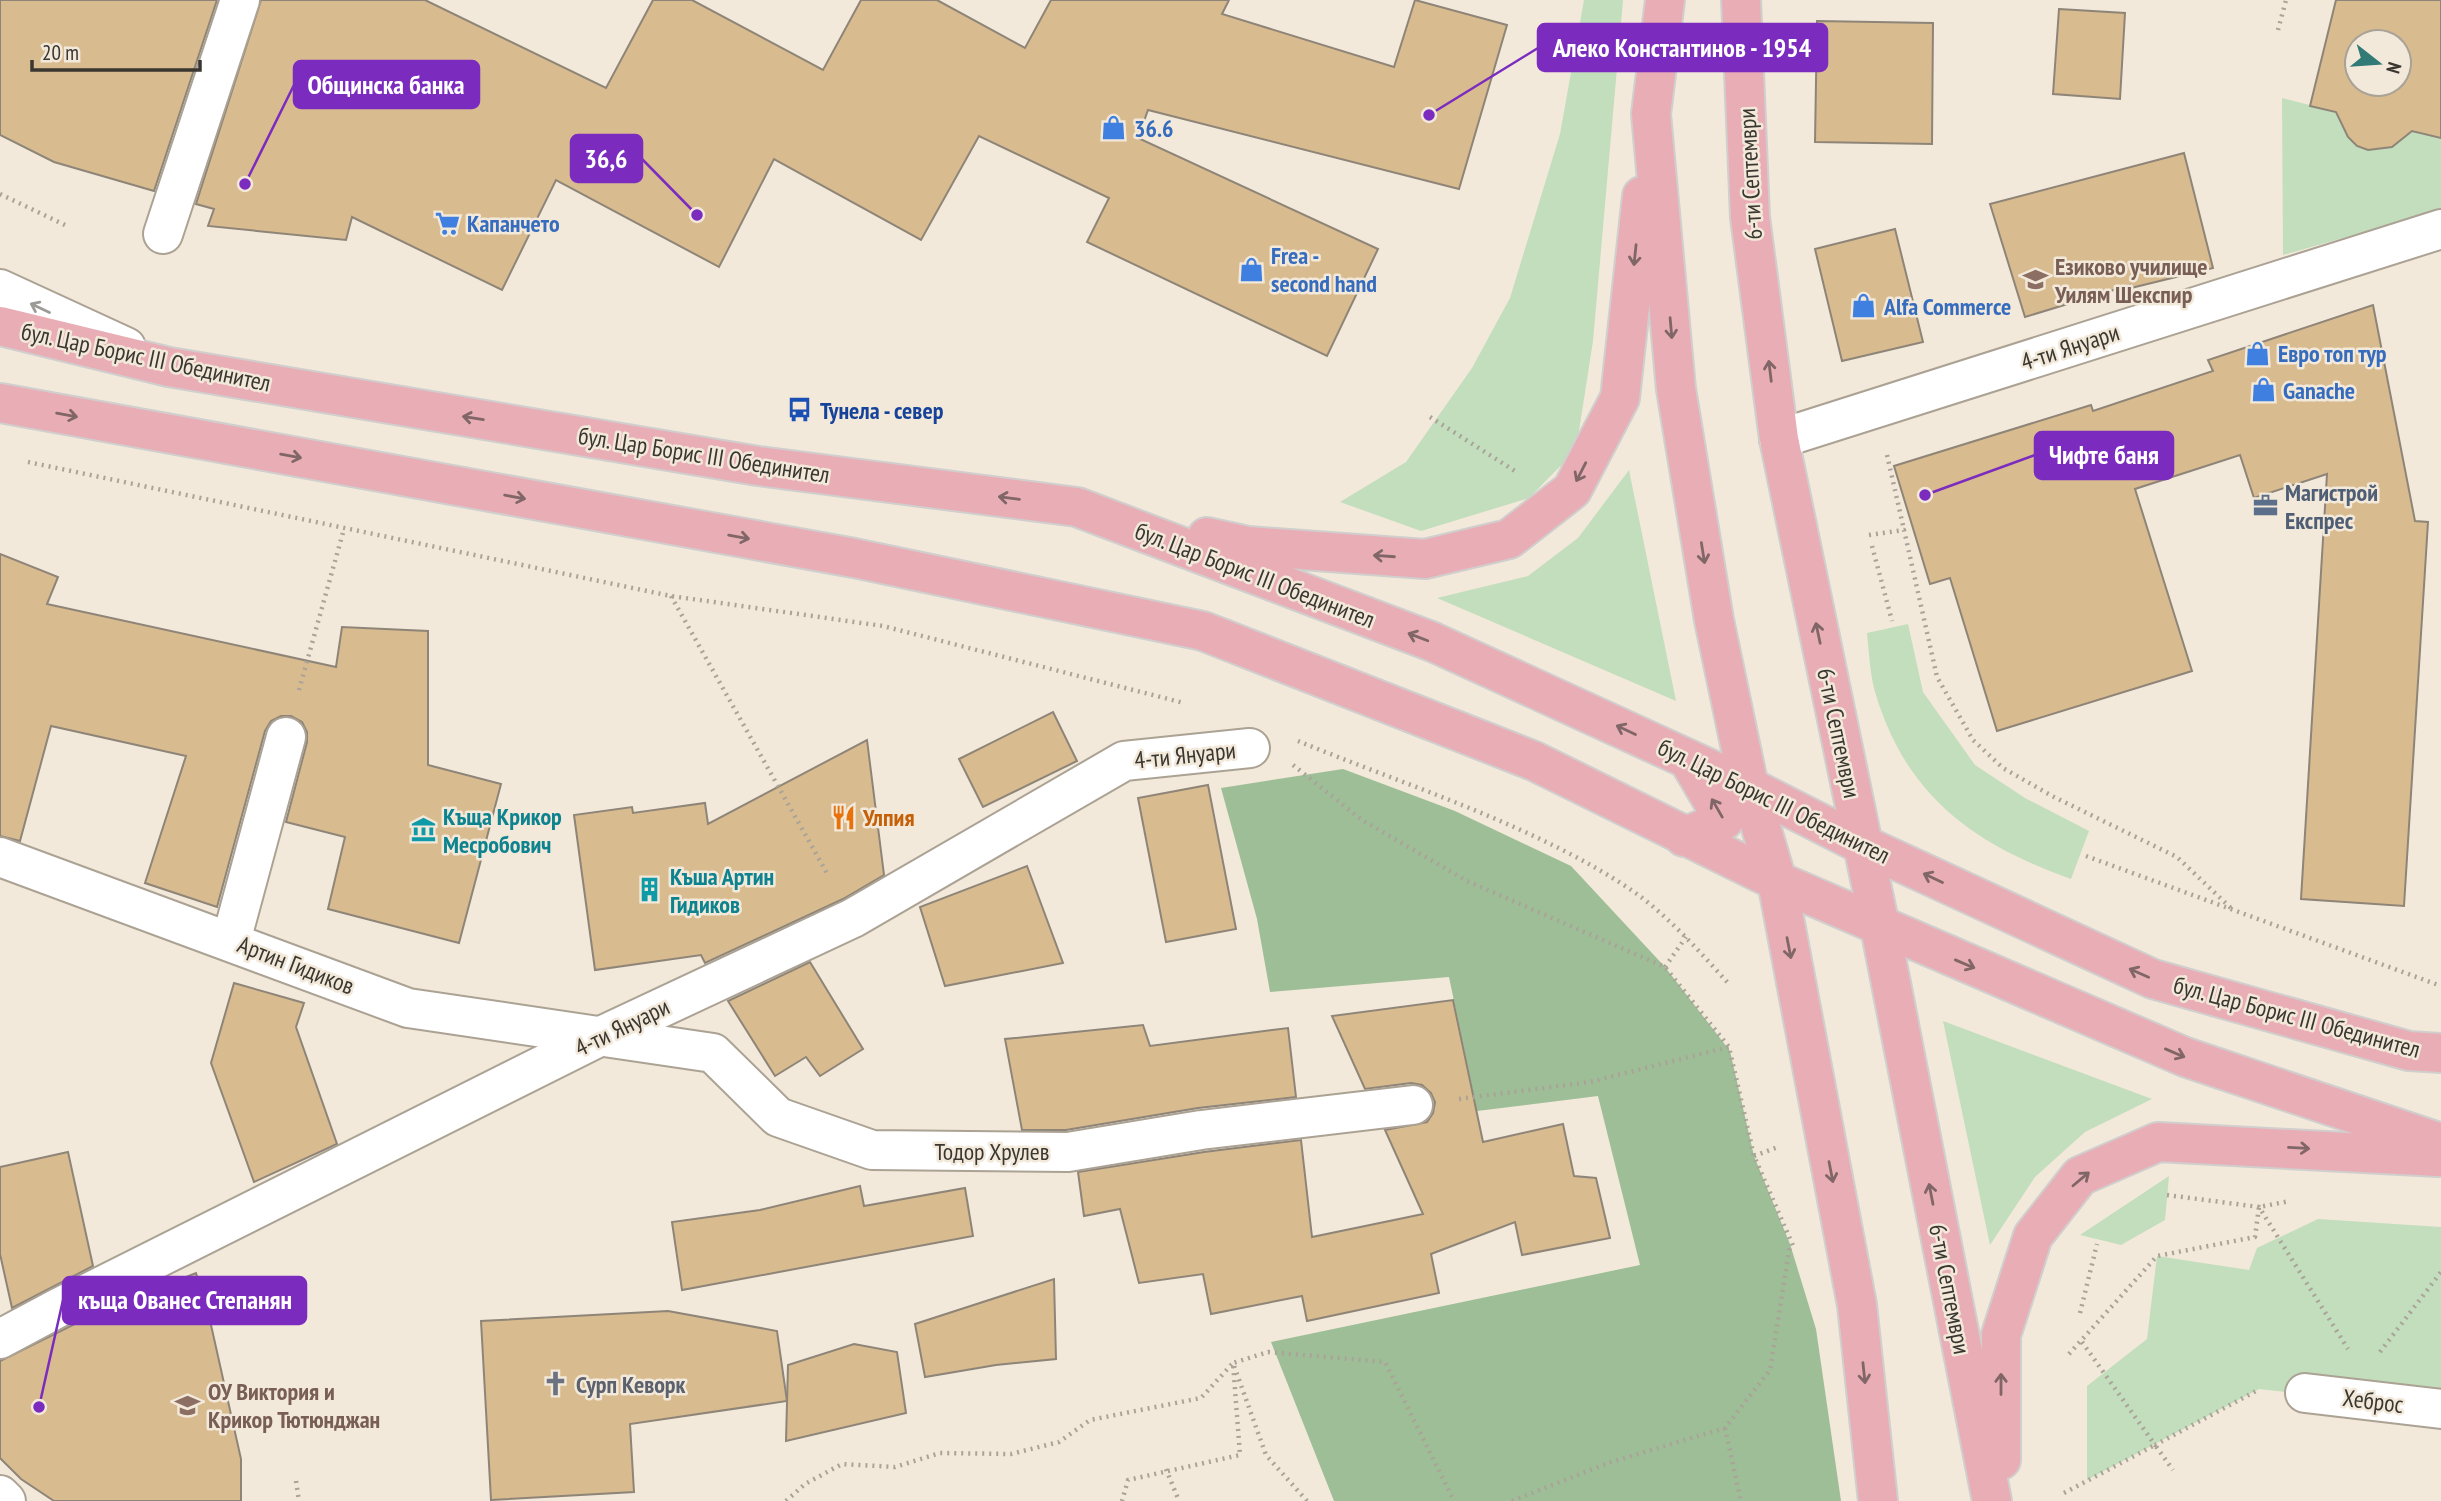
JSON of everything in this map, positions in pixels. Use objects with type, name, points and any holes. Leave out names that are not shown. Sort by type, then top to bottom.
[{"type":"main road","points":[[1077,507],[1248,546],[1425,559],[1509,539],[1572,490],[1620,398],[1665,0]]},
{"type":"main road","name":"6-ти Септември","points":[[1741,0],[1750,217],[1779,439],[1880,928],[1992,1501]]},
{"type":"main road","points":[[1651,114],[1676,389],[1714,620],[1749,787],[1777,881],[1857,1305],[1878,1501]]},
{"type":"main road","name":"бул. Цар Борис III Обединител","points":[[0,326],[169,367],[758,466],[1077,507],[1433,642],[1749,787],[1861,844],[2153,979],[2409,1051],[2441,1053]]},
{"type":"main road","points":[[0,403],[840,556],[1203,631],[1534,761],[1684,837],[1880,928],[2185,1057],[2441,1143]]},
{"type":"main road","points":[[1684,837],[1724,820],[1688,759]]},
{"type":"main road","points":[[2001,1501],[2001,1335],[2034,1236],[2080,1176],[2158,1142],[2441,1157]]},
{"type":"street","points":[[163,234],[240,0]]},
{"type":"street","name":"4-ти Януари","points":[[1779,439],[2441,229]]},
{"type":"street","points":[[0,289],[169,367]]},
{"type":"street","points":[[232,941],[286,737]]},
{"type":"street","name":"4-ти Януари","points":[[0,1339],[70,1301],[601,1036],[853,918],[1124,761],[1250,748]]},
{"type":"street","name":"Артин Гидиков","points":[[0,858],[232,941],[408,1008],[601,1036]]},
{"type":"street","name":"Тодор Хрулев","points":[[601,1036],[713,1053],[778,1117],[872,1150],[1068,1152],[1201,1130],[1413,1105]]},
{"type":"street","name":"Хеброс","points":[[2305,1393],[2441,1409]]},
{"type":"street","points":[[0,1495],[6,1501]]},
{"type":"path","points":[[2278,30],[2286,0]]},
{"type":"path","points":[[0,194],[65,225]]},
{"type":"path","points":[[1430,417],[1524,477]]},
{"type":"path","points":[[1886,454],[1937,677],[1973,740],[2003,768],[2052,796],[2177,857],[2233,910]]},
{"type":"path","points":[[20,460],[671,596],[853,918]]},
{"type":"path","points":[[286,737],[344,529]]},
{"type":"path","points":[[1869,535],[1904,530]]},
{"type":"path","points":[[1872,546],[1892,621]]},
{"type":"path","points":[[1250,748],[1287,760],[1362,820],[1467,881],[1665,967],[1729,1047],[1754,1156],[1790,1244],[1800,1253]]},
{"type":"path","points":[[2086,856],[2441,986]]},
{"type":"path","points":[[1665,967],[1686,937],[1728,983]]},
{"type":"path","points":[[1413,1105],[1590,1082],[1729,1047]]},
{"type":"path","points":[[1754,1156],[1785,1144]]},
{"type":"path","points":[[2166,1195],[2259,1207],[2296,1200]]},
{"type":"path","points":[[2069,1354],[2157,1256],[2255,1237],[2259,1207]]},
{"type":"path","points":[[2259,1207],[2348,1350],[2356,1356]]},
{"type":"path","points":[[1512,1501],[1608,1463],[1725,1428],[1770,1370],[1790,1244]]},
{"type":"path","points":[[2080,1313],[2097,1244]]},
{"type":"path","points":[[2373,1357],[2441,1272]]},
{"type":"path","points":[[2082,1342],[2173,1471]]},
{"type":"path","points":[[786,1501],[805,1483],[842,1464],[895,1467],[940,1453],[1011,1454],[1059,1442],[1090,1420],[1200,1398],[1233,1363],[1268,1352],[1385,1362],[1454,1501]]},
{"type":"path","points":[[1122,1501],[1128,1480],[1166,1469],[1240,1455],[1233,1363]]},
{"type":"path","points":[[1233,1363],[1266,1455],[1306,1500]]},
{"type":"path","points":[[2064,1493],[2259,1390],[2305,1393]]},
{"type":"path","points":[[1725,1428],[1741,1501]]},
{"type":"path","points":[[1166,1469],[1179,1501]]},
{"type":"path","points":[[296,1481],[299,1501]]},
{"type":"path","points":[[1297,1501],[1306,1500]]},
{"type":"green space","points":[[1584,0],[1623,0],[1593,341],[1576,450],[1529,498],[1421,531],[1340,502],[1406,462],[1472,368],[1510,298],[1560,134]]},
{"type":"green space","points":[[2282,98],[2341,113],[2346,132],[2351,139],[2373,149],[2392,147],[2407,130],[2439,138],[2441,133],[2441,210],[2283,255]]},
{"type":"green space","points":[[1629,470],[1676,701],[1437,598],[1528,576],[1578,538]]},
{"type":"green space","points":[[1908,624],[1923,692],[1975,765],[2025,798],[2089,831],[2071,879],[2003,850],[1974,832],[1925,788],[1905,760],[1888,728],[1875,692],[1867,633]]},
{"type":"green space","points":[[1343,769],[1455,811],[1571,866],[1665,967],[1730,1051],[1754,1156],[1790,1244],[1816,1329],[1841,1501],[1334,1501],[1271,1342],[1640,1265],[1598,1096],[1477,1111],[1449,977],[1270,992],[1257,919],[1221,788]]},
{"type":"green space","points":[[1943,1021],[2152,1099],[2085,1132],[2035,1177],[1990,1245]]},
{"type":"green space","points":[[2169,1176],[2165,1220],[2121,1245],[2080,1235]]},
{"type":"green space","points":[[2318,1219],[2441,1227],[2441,1409],[2259,1389],[2087,1480],[2087,1386],[2147,1339],[2157,1256],[2249,1270],[2257,1248]]},
{"type":"building","points":[[0,0],[217,0],[154,191],[54,162],[0,135]]},
{"type":"building","points":[[261,0],[425,0],[606,88],[653,0],[692,0],[823,70],[861,0],[937,0],[1025,48],[1051,0],[1229,0],[1222,14],[1394,67],[1415,0],[1507,25],[1459,189],[1148,110],[1138,138],[1378,249],[1327,356],[1087,242],[1109,198],[979,136],[921,240],[774,159],[719,267],[556,180],[502,290],[352,217],[346,240],[208,226],[214,209],[196,204]]},
{"type":"building","points":[[2336,0],[2441,0],[2441,138],[2412,131],[2392,147],[2368,150],[2357,146],[2348,137],[2336,112],[2310,106]]},
{"type":"building","points":[[2059,9],[2125,13],[2120,99],[2053,94]]},
{"type":"building","points":[[1817,21],[1933,23],[1932,144],[1815,142]]},
{"type":"building","points":[[2184,153],[2213,268],[2131,288],[2130,285],[2025,317],[1990,204]]},
{"type":"building","points":[[1895,229],[1923,342],[1842,361],[1815,249]]},
{"type":"building","points":[[2373,305],[2415,521],[2428,522],[2404,906],[2301,899],[2327,474],[2254,498],[2240,455],[2135,489],[2192,671],[1997,731],[1950,578],[1930,584],[1894,466],[2091,405],[2093,411],[2213,371],[2208,360]]},
{"type":"building","points":[[0,554],[58,577],[47,604],[336,667],[342,627],[428,631],[428,765],[501,784],[459,943],[328,909],[345,837],[286,822],[307,742],[307,732],[302,722],[291,716],[281,716],[271,721],[265,731],[217,907],[145,883],[186,756],[51,726],[20,841],[0,836]]},
{"type":"building","points":[[1053,712],[1077,761],[983,807],[959,759]]},
{"type":"building","points":[[867,740],[884,875],[843,899],[705,963],[701,955],[595,970],[574,815],[632,807],[633,813],[705,803],[708,824]]},
{"type":"building","points":[[1208,785],[1236,929],[1166,942],[1138,798]]},
{"type":"building","points":[[1027,866],[1063,963],[945,986],[920,907]]},
{"type":"building","points":[[810,962],[863,1049],[820,1076],[806,1057],[775,1076],[728,1001]]},
{"type":"building","points":[[234,983],[304,1003],[296,1027],[337,1144],[254,1182],[211,1063]]},
{"type":"building","points":[[1453,1000],[1483,1142],[1563,1124],[1574,1176],[1596,1178],[1610,1238],[1522,1255],[1515,1222],[1431,1254],[1439,1293],[1307,1321],[1302,1296],[1211,1314],[1203,1274],[1139,1283],[1120,1209],[1084,1216],[1078,1172],[1301,1140],[1312,1237],[1423,1214],[1385,1130],[1427,1122],[1433,1113],[1435,1102],[1431,1093],[1422,1085],[1411,1083],[1365,1089],[1332,1016]]},
{"type":"building","points":[[1143,1025],[1150,1046],[1288,1028],[1296,1097],[1198,1108],[1066,1130],[1022,1130],[1005,1039]]},
{"type":"building","points":[[68,1152],[93,1266],[12,1308],[0,1254],[0,1167]]},
{"type":"building","points":[[860,1186],[864,1206],[965,1188],[973,1236],[682,1290],[672,1222],[760,1210]]},
{"type":"building","points":[[196,1273],[211,1325],[241,1459],[241,1501],[54,1501],[21,1479],[0,1458],[0,1361],[111,1306]]},
{"type":"building","points":[[1054,1279],[1056,1359],[996,1365],[925,1377],[915,1324]]},
{"type":"building","name":"Сурп Кеворк","points":[[668,1311],[777,1331],[787,1401],[630,1424],[634,1492],[491,1500],[481,1321]]},
{"type":"building","points":[[854,1344],[897,1352],[906,1413],[786,1441],[788,1365]]},
{"type":"place","name":"Алеко Константинов - 1954","points":[[1429,115]]},
{"type":"place","name":"36.6","points":[[1114,128]]},
{"type":"place","name":"Общинска банка","points":[[245,184]]},
{"type":"place","name":"36,6","points":[[697,215]]},
{"type":"place","name":"Капанчето","points":[[447,223]]},
{"type":"place","name":"Frea - second hand","points":[[1251,269]]},
{"type":"place","name":"Езиково училище Уилям Шекспир","points":[[2035,280]]},
{"type":"place","name":"Alfa Commerce","points":[[1864,306]]},
{"type":"place","name":"Евро топ тур","points":[[2258,353]]},
{"type":"place","name":"Ganache","points":[[2263,390]]},
{"type":"place","name":"Тунела - север","points":[[800,410]]},
{"type":"place","name":"Чифте баня","points":[[1925,495]]},
{"type":"place","name":"Магистрой Експрес","points":[[2265,506]]},
{"type":"place","name":"Улпия","points":[[843,817]]},
{"type":"place","name":"Kъща Крикор Месробович","points":[[423,830]]},
{"type":"place","name":"Къша Артин Гидиков","points":[[650,890]]},
{"type":"place","name":"Сурп Кеворк","points":[[556,1384]]},
{"type":"place","name":"ОУ Виктория и Крикор Тютюнджан","points":[[188,1405]]},
{"type":"place","name":"къща Ованес Степанян","points":[[39,1407]]}]
